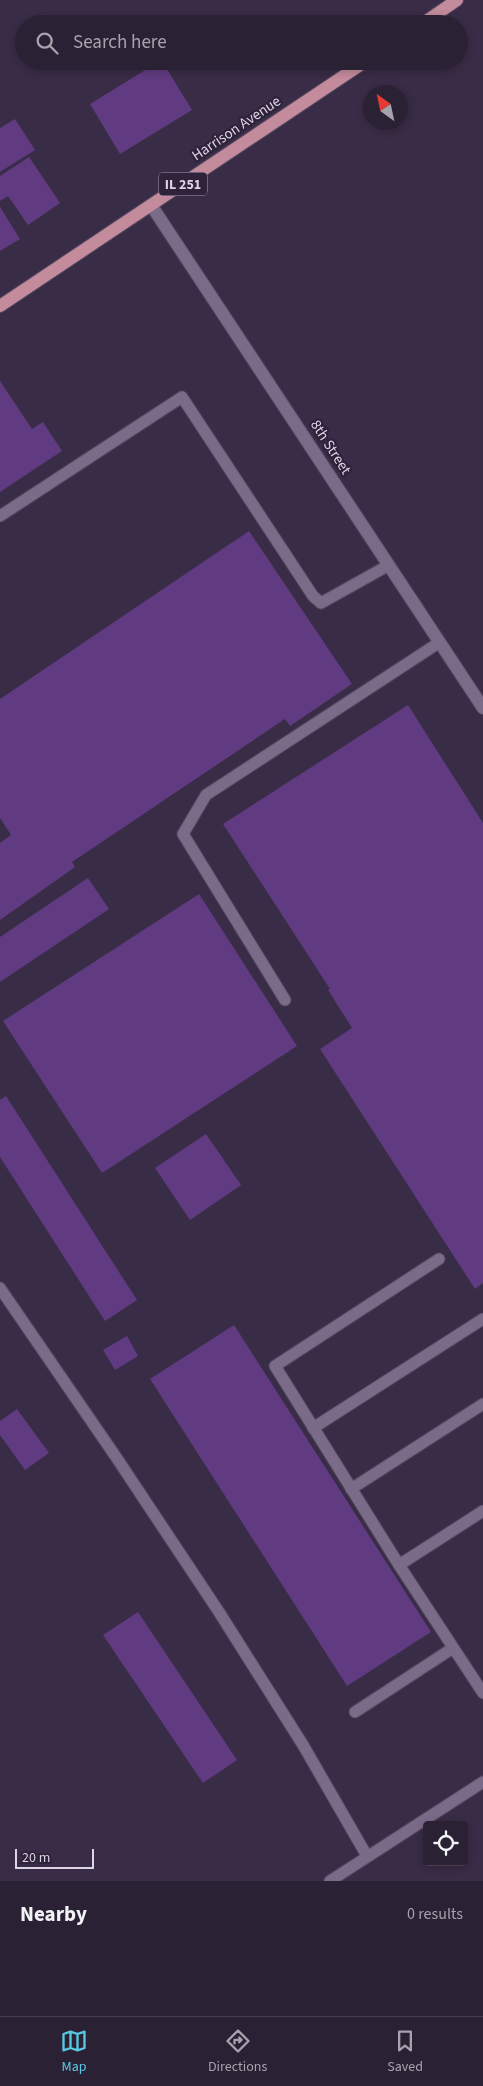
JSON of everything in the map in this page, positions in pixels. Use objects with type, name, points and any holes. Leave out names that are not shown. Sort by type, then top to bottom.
[{"type":"main road","points":[[436,15],[458,0]]},
{"type":"main road","name":"Harrison Avenue","points":[[0,306],[353,70]]},
{"type":"street","name":"8th Street","points":[[151,205],[483,708]]},
{"type":"lane","points":[[0,516],[182,398],[313,596],[321,603],[389,565]]},
{"type":"lane","points":[[285,1000],[184,834],[206,795],[440,642]]},
{"type":"lane","points":[[439,1259],[274,1366],[483,1694]]},
{"type":"lane","points":[[0,1288],[116,1456],[219,1612],[303,1745],[368,1856]]},
{"type":"lane","points":[[314,1428],[483,1318]]},
{"type":"lane","points":[[352,1489],[483,1404]]},
{"type":"lane","points":[[399,1564],[483,1511]]},
{"type":"lane","points":[[355,1712],[453,1648]]},
{"type":"lane","points":[[330,1881],[483,1782]]},
{"type":"building","points":[[145,70],[168,70],[192,110],[120,154],[90,104]]},
{"type":"building","points":[[15,119],[35,150],[0,172],[0,128]]},
{"type":"building","points":[[29,157],[60,203],[28,225],[8,196],[0,201],[0,176]]},
{"type":"building","points":[[0,207],[20,239],[0,251]]},
{"type":"building","points":[[0,381],[32,429],[43,422],[62,451],[0,492]]},
{"type":"building","points":[[249,531],[352,684],[290,726],[285,719],[72,862],[75,867],[0,920],[0,843],[11,835],[0,818],[0,699]]},
{"type":"building","points":[[408,705],[483,823],[483,1283],[475,1289],[320,1049],[352,1028],[328,990],[330,989],[223,824]]},
{"type":"building","points":[[88,878],[109,909],[0,982],[0,937]]},
{"type":"building","points":[[199,894],[297,1046],[102,1173],[3,1021]]},
{"type":"building","points":[[6,1096],[137,1300],[105,1321],[0,1157],[0,1100]]},
{"type":"building","points":[[206,1134],[241,1185],[190,1220],[155,1168]]},
{"type":"building","points":[[234,1325],[431,1632],[347,1686],[150,1379]]},
{"type":"building","points":[[127,1336],[138,1356],[115,1370],[103,1350]]},
{"type":"building","points":[[17,1409],[49,1453],[25,1470],[0,1435],[0,1421]]},
{"type":"building","points":[[138,1612],[237,1760],[203,1783],[103,1635]]}]
